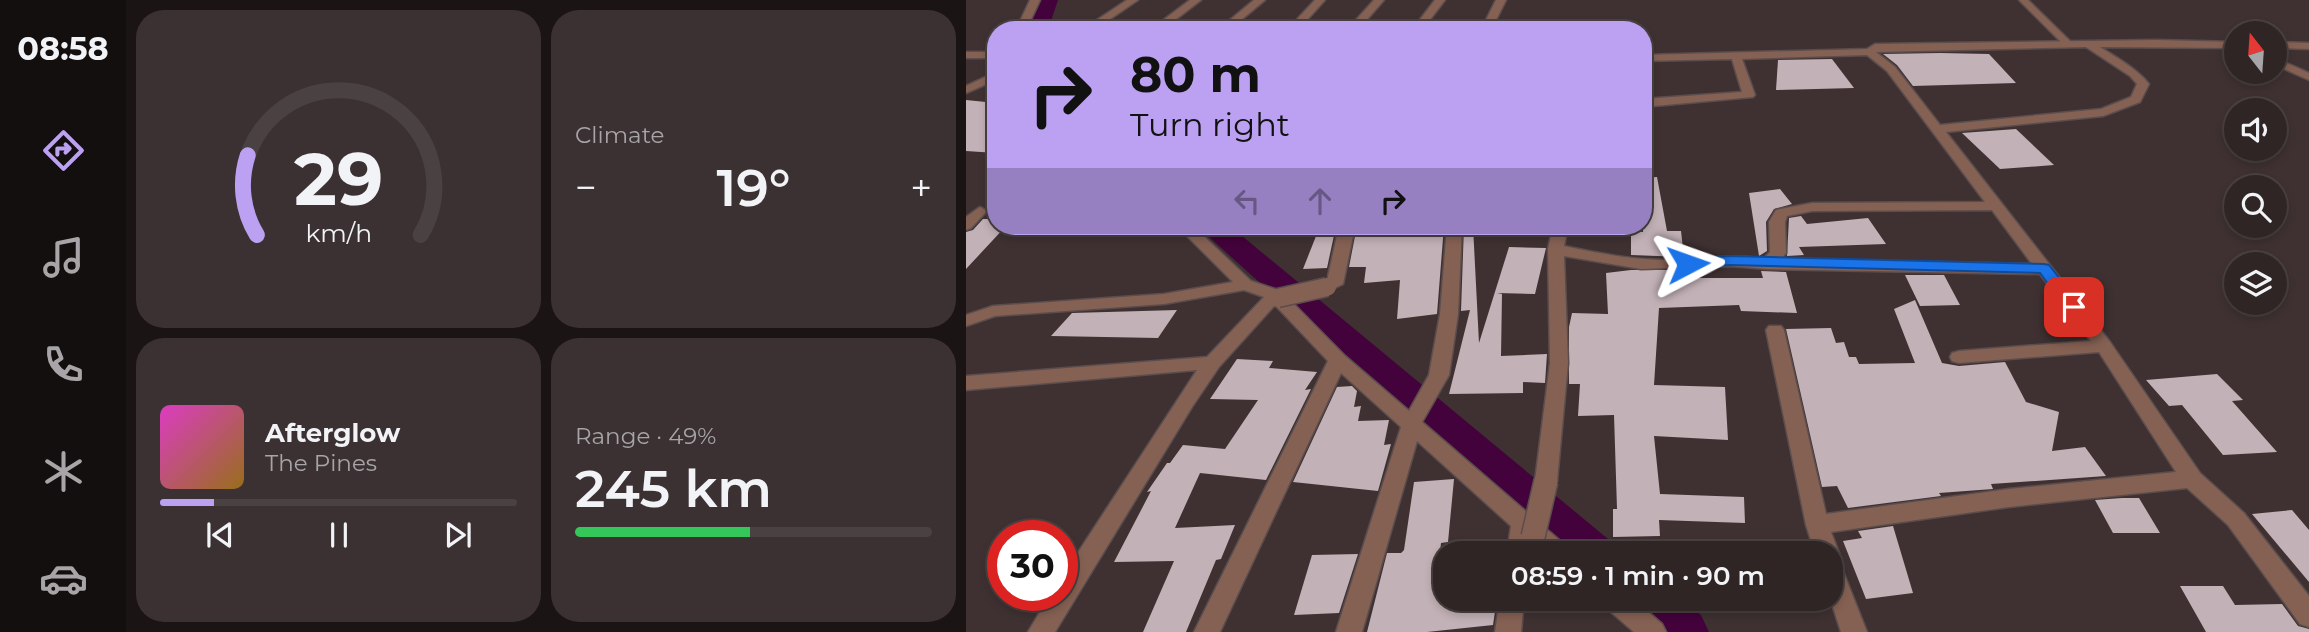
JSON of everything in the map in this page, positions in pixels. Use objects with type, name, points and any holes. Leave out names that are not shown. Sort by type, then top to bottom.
[{"type":"street","points":[[1025,21],[1035,0]]},
{"type":"street","points":[[1101,21],[1133,0]]},
{"type":"street","points":[[1167,21],[1196,0]]},
{"type":"street","points":[[1234,21],[1260,0]]},
{"type":"street","points":[[1301,21],[1321,0]]},
{"type":"street","points":[[1360,21],[1379,0]]},
{"type":"street","points":[[1424,21],[1440,0]]},
{"type":"street","points":[[1490,21],[1501,0]]},
{"type":"street","points":[[1652,58],[2068,44],[2224,45]]},
{"type":"street","points":[[1936,129],[2103,112],[2136,99],[2144,84],[2134,74],[2089,45]]},
{"type":"street","points":[[2287,46],[2309,46]]},
{"type":"street","points":[[1872,50],[1891,69],[2104,346],[2192,479],[2236,519],[2309,616]]},
{"type":"street","points":[[966,55],[987,55]]},
{"type":"street","points":[[1652,102],[1749,95],[1736,56]]},
{"type":"street","points":[[2287,67],[2309,77]]},
{"type":"street","points":[[966,90],[987,80]]},
{"type":"street","points":[[1767,264],[1778,253],[1777,222],[1781,213],[1788,210],[1812,207],[1994,206]]},
{"type":"street","points":[[966,225],[981,211]]},
{"type":"street","points":[[1194,235],[1245,285],[1277,297],[1338,360],[1412,423],[1525,538],[1546,481],[1559,363],[1556,249],[1558,235]]},
{"type":"street","points":[[1041,632],[1212,363],[1277,297],[1335,284],[1345,235]]},
{"type":"street","points":[[1349,632],[1412,423],[1439,375],[1448,314],[1454,235]]},
{"type":"street","points":[[1556,249],[1600,258],[1666,265],[1730,261],[2044,269]]},
{"type":"street","points":[[966,321],[993,312],[1164,299],[1245,285]]},
{"type":"street","points":[[1776,330],[1817,525],[1823,541]]},
{"type":"street","points":[[1959,357],[2104,346]]},
{"type":"street","points":[[1207,632],[1338,360]]},
{"type":"street","points":[[966,383],[1212,363]]},
{"type":"street","points":[[1817,525],[2009,498],[2192,479]]},
{"type":"street","points":[[1843,601],[1854,632]]},
{"type":"street","points":[[1508,632],[1511,611]]},
{"type":"street","points":[[1628,611],[1653,632]]},
{"type":"lane","points":[[2023,0],[2068,44]]},
{"type":"building","points":[[1883,54],[1989,54],[2016,83],[1913,86],[1897,65]]},
{"type":"building","points":[[1832,59],[1854,88],[1776,90],[1778,60]]},
{"type":"building","points":[[966,100],[987,102],[987,152],[966,151]]},
{"type":"building","points":[[2016,129],[2054,165],[2000,169],[1962,133]]},
{"type":"building","points":[[1652,177],[1657,177],[1667,231],[1681,231],[1684,257],[1631,255],[1631,235],[1652,235]]},
{"type":"building","points":[[1780,189],[1792,204],[1774,209],[1766,222],[1767,251],[1759,256],[1749,193]]},
{"type":"building","points":[[1801,216],[1807,224],[1868,218],[1886,244],[1799,247],[1804,255],[1787,256],[1789,218]]},
{"type":"building","points":[[983,219],[987,219],[987,235],[998,235],[966,269],[966,232],[973,230]]},
{"type":"building","points":[[1316,235],[1334,235],[1327,268],[1303,269]]},
{"type":"building","points":[[1355,235],[1443,235],[1437,314],[1397,319],[1400,280],[1364,283],[1366,267],[1349,267]]},
{"type":"building","points":[[1464,235],[1473,235],[1479,343],[1509,247],[1546,248],[1535,294],[1497,293],[1502,294],[1501,356],[1547,354],[1545,383],[1523,382],[1523,393],[1449,394],[1470,310],[1461,311]]},
{"type":"building","points":[[1685,270],[1685,275],[1696,274],[1697,278],[1763,278],[1761,271],[1786,272],[1797,313],[1741,311],[1739,305],[1659,308],[1654,385],[1725,387],[1728,440],[1654,436],[1660,494],[1744,497],[1745,523],[1659,520],[1660,536],[1613,537],[1613,509],[1617,509],[1614,415],[1578,416],[1580,384],[1569,384],[1569,327],[1572,313],[1608,314],[1606,273]]},
{"type":"building","points":[[1905,275],[1944,275],[1960,305],[1920,306]]},
{"type":"building","points":[[1915,300],[1942,363],[1959,366],[2005,362],[2026,402],[2059,412],[2052,451],[2085,447],[2106,476],[1991,484],[1993,489],[1939,493],[1941,496],[1848,508],[1837,486],[1822,487],[1786,329],[1831,328],[1836,343],[1844,342],[1849,357],[1856,357],[1859,364],[1915,363],[1894,309]]},
{"type":"building","points":[[1177,310],[1158,338],[1051,336],[1072,313]]},
{"type":"building","points":[[1237,359],[1273,361],[1269,368],[1317,372],[1305,390],[1311,389],[1266,480],[1200,473],[1175,528],[1235,525],[1221,559],[1216,560],[1186,632],[1143,632],[1174,561],[1114,562],[1151,491],[1147,492],[1183,445],[1225,449],[1258,400],[1210,399]]},
{"type":"building","points":[[2217,374],[2243,400],[2232,401],[2277,452],[2223,455],[2182,405],[2169,406],[2146,380]]},
{"type":"building","points":[[1352,386],[1357,391],[1354,407],[1361,406],[1358,421],[1389,420],[1384,445],[1391,444],[1378,491],[1293,482],[1337,387]]},
{"type":"building","points":[[1454,479],[1448,541],[1433,541],[1433,611],[1495,611],[1493,625],[1427,632],[1367,632],[1387,553],[1401,553],[1404,550],[1414,482]]},
{"type":"building","points":[[2139,498],[2160,533],[2113,533],[2095,500]]},
{"type":"building","points":[[2292,510],[2309,530],[2309,582],[2252,514]]},
{"type":"building","points":[[1893,526],[1913,593],[1866,599],[1843,541],[1862,538],[1858,531]]},
{"type":"building","points":[[1358,554],[1339,613],[1294,615],[1312,555]]},
{"type":"building","points":[[2180,586],[2223,586],[2235,605],[2282,604],[2298,626],[2309,629],[2309,632],[2206,632]]},
{"type":"waterway","points":[[1041,21],[1049,0]]},
{"type":"waterway","points":[[1222,235],[1577,541]]},
{"type":"waterway","points":[[1659,611],[1683,632]]},
{"type":"route","points":[[1688,264],[1730,261],[2044,269],[2074,307]]}]
